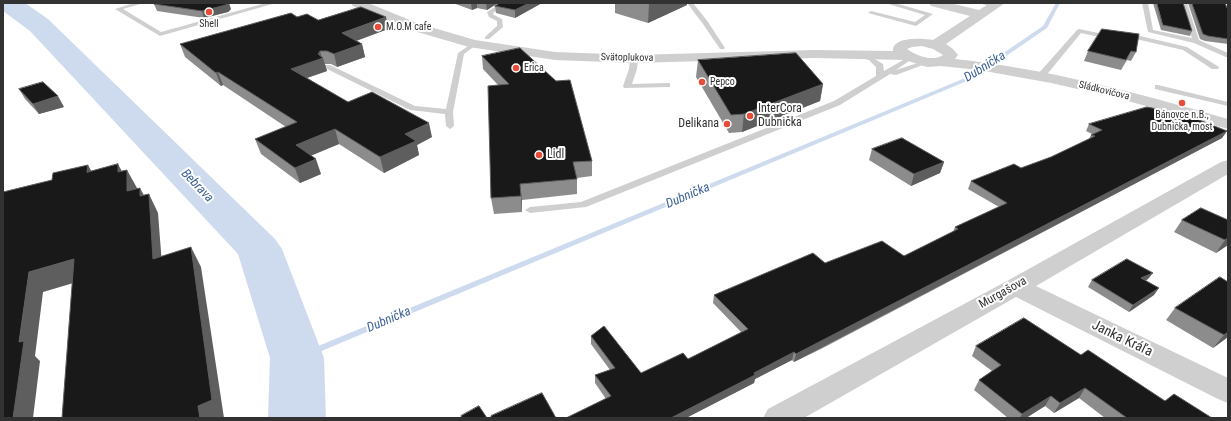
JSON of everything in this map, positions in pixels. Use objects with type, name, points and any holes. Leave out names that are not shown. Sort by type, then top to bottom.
[{"type":"street","name":"Svätoplukova","points":[[357,3],[412,26],[555,56],[634,59],[905,53]]},
{"type":"street","name":"Svätoplukova","points":[[385,3],[481,41],[562,48],[632,50],[794,46],[854,48],[905,53]]},
{"type":"street","points":[[935,3],[989,7]]},
{"type":"street","points":[[935,45],[989,7]]},
{"type":"street","points":[[905,53],[909,43],[922,42],[935,45],[946,50],[947,58]]},
{"type":"street","name":"Sládkovičova","points":[[905,53],[927,62],[947,58],[1096,88],[1228,124]]},
{"type":"street","name":"Murgašova","points":[[778,418],[1016,287],[1228,166]]},
{"type":"street","name":"Janka Kráľa","points":[[1016,287],[1228,390]]},
{"type":"lane","points":[[141,3],[118,9],[160,34],[273,3]]},
{"type":"lane","points":[[450,126],[449,112],[461,53],[500,27],[500,20],[491,16],[490,12],[504,3]]},
{"type":"lane","points":[[692,3],[722,48]]},
{"type":"lane","points":[[871,14],[916,24],[930,14],[888,3]]},
{"type":"lane","points":[[1145,3],[1150,31],[1196,41],[1228,56]]},
{"type":"lane","points":[[1184,3],[1196,41]]},
{"type":"lane","points":[[1041,76],[1079,31],[1108,36],[1136,37],[1185,48],[1215,67]]},
{"type":"lane","points":[[880,77],[905,53]]},
{"type":"lane","points":[[855,55],[872,59],[880,66],[880,77]]},
{"type":"lane","points":[[634,59],[633,69],[627,86],[667,85]]},
{"type":"lane","points":[[530,210],[583,205],[836,103],[880,77],[927,62]]},
{"type":"lane","points":[[326,67],[413,108],[449,112]]},
{"type":"lane","points":[[1158,87],[1228,104]]},
{"type":"building","points":[[154,3],[227,3],[226,5],[202,11]]},
{"type":"building","points":[[500,3],[529,3],[515,10],[495,6]]},
{"type":"building","points":[[1157,3],[1183,3],[1192,31],[1163,25]]},
{"type":"building","points":[[1192,3],[1225,3],[1228,8],[1228,39],[1203,34]]},
{"type":"building","points":[[361,7],[386,17],[342,33],[362,44],[334,54],[327,51],[320,51],[318,54],[323,58],[291,69],[348,102],[372,92],[429,123],[405,134],[416,141],[380,157],[335,129],[296,145],[316,159],[295,168],[255,139],[297,122],[218,72],[216,73],[180,44],[291,13],[297,17],[307,14],[318,20]]},
{"type":"building","points":[[1102,29],[1139,34],[1136,52],[1131,51],[1126,60],[1088,51]]},
{"type":"building","name":"Lidl","points":[[520,48],[556,81],[570,80],[592,161],[573,162],[577,179],[520,184],[521,196],[491,198],[488,86],[509,84],[482,56]]},
{"type":"building","points":[[796,53],[823,84],[744,114],[731,115],[698,60]]},
{"type":"building","points":[[43,82],[58,96],[33,104],[19,89]]},
{"type":"building","points":[[1147,107],[1184,114],[1227,131],[796,354],[794,352],[754,373],[755,375],[671,418],[566,418],[611,396],[595,375],[615,368],[591,336],[604,326],[641,373],[683,353],[688,359],[748,329],[714,295],[813,253],[825,263],[882,241],[904,256],[958,229],[955,227],[1007,203],[971,181],[1014,164],[1021,168],[1051,157],[1095,136],[1091,135],[1102,130],[1089,124]]},
{"type":"building","points":[[902,138],[944,162],[914,174],[872,149]]},
{"type":"building","points":[[118,164],[118,172],[127,170],[127,191],[140,188],[140,196],[149,194],[153,259],[191,247],[212,400],[198,406],[200,418],[62,418],[74,259],[29,272],[19,342],[24,341],[13,418],[3,418],[3,192],[52,180],[53,173],[88,165],[87,172]]},
{"type":"building","points":[[1201,208],[1228,220],[1228,238],[1225,240],[1182,220]]},
{"type":"building","points":[[1127,259],[1153,273],[1141,278],[1159,288],[1133,305],[1092,280]]},
{"type":"building","points":[[1220,277],[1228,282],[1228,332],[1224,335],[1175,308]]},
{"type":"building","points":[[1024,318],[1081,355],[1088,350],[1165,401],[1174,394],[1212,418],[1127,418],[1085,388],[1060,403],[1051,396],[1022,414],[979,380],[1001,365],[976,346]]},
{"type":"building","points":[[542,393],[556,418],[491,418],[491,416]]},
{"type":"building","points":[[479,406],[487,418],[462,418],[461,416]]},
{"type":"waterway","name":"Bebrava","points":[[8,3],[39,25],[259,249],[297,358],[297,418]]},
{"type":"waterway","name":"Dubnička","points":[[297,358],[972,77],[1045,27],[1058,3]]},
{"type":"place","name":"Shell","points":[[209,12]]},
{"type":"place","name":"M.O.M cafe","points":[[378,27]]},
{"type":"place","name":"Erica","points":[[516,68]]},
{"type":"place","name":"Pepco","points":[[702,82]]},
{"type":"place","name":"Bánovce n.B., Dubnička, most","points":[[1182,103]]},
{"type":"place","name":"InterCora Dubnička","points":[[750,116]]},
{"type":"place","name":"Delikana","points":[[727,124]]},
{"type":"place","name":"Lidl","points":[[539,155]]}]
